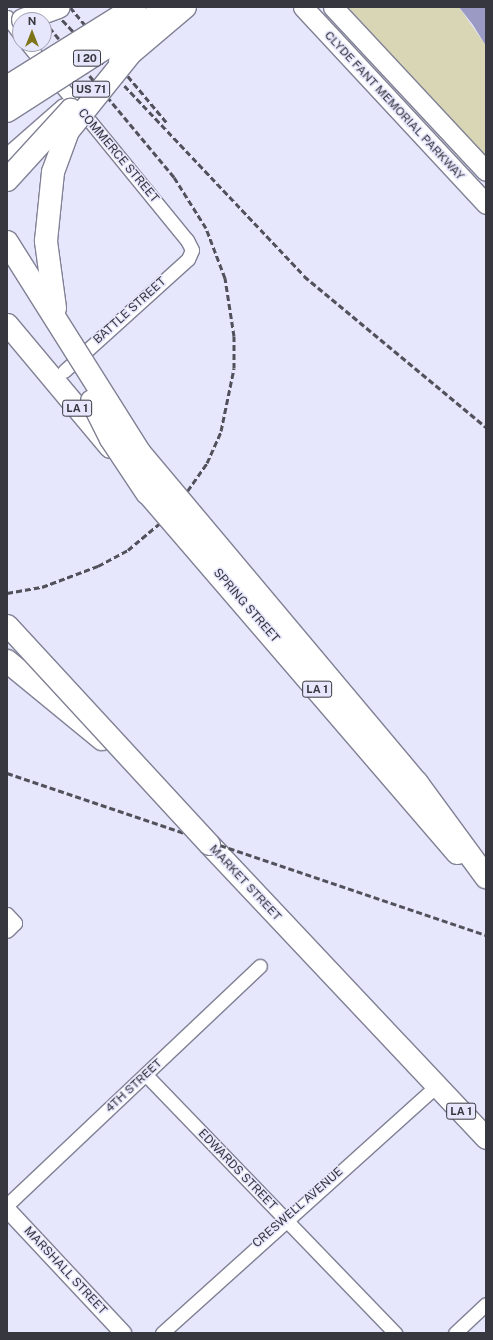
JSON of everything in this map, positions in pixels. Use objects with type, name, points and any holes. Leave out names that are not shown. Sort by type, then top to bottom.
[{"type":"highway","points":[[45,12],[58,7]]},
{"type":"highway","name":"I 20","points":[[7,87],[135,7]]},
{"type":"highway","name":"I 20","points":[[7,111],[169,7]]},
{"type":"highway","name":"US 71","points":[[7,180],[104,75],[184,7]]},
{"type":"highway","points":[[130,54],[68,131],[48,191],[46,241],[51,291],[73,363],[112,439],[147,493]]},
{"type":"highway","points":[[7,242],[140,453],[417,783],[486,877]]},
{"type":"highway","points":[[7,661],[144,775]]},
{"type":"main road","name":"CLYDE FANT MEMORIAL PARKWAY","points":[[303,7],[486,204]]},
{"type":"main road","name":"CLYDE FANT MEMORIAL PARKWAY","points":[[333,7],[486,171]]},
{"type":"main road","name":"SPRING STREET","points":[[7,324],[147,493],[486,887]]},
{"type":"main road","name":"MARKET STREET","points":[[9,627],[144,775],[486,1138]]},
{"type":"street","name":"COMMERCE STREET","points":[[34,52],[188,240],[192,250]]},
{"type":"street","points":[[7,154],[71,98]]},
{"type":"street","name":"BATTLE STREET","points":[[64,371],[188,260],[192,250]]},
{"type":"street","name":"4TH STREET","points":[[7,1205],[260,966]]},
{"type":"street","name":"EDWARDS STREET","points":[[146,1075],[395,1333]]},
{"type":"street","name":"CRESWELL AVENUE","points":[[162,1333],[284,1219],[379,1138],[437,1085]]},
{"type":"street","name":"MARSHALL STREET","points":[[7,1209],[123,1333]]},
{"type":"street","points":[[454,1333],[486,1304]]},
{"type":"shaded area","points":[[348,7],[459,7],[486,46],[486,158]]},
{"type":"water","points":[[459,7],[486,7],[486,46],[473,25]]},
{"type":"railway","points":[[35,7],[38,12]]},
{"type":"railway","points":[[50,7],[304,276],[486,427]]},
{"type":"railway","points":[[70,7],[166,122]]},
{"type":"railway","points":[[7,593],[42,587],[98,566],[128,550],[172,513],[207,463],[221,431],[234,368],[234,336],[225,278],[206,228],[174,177],[52,31]]},
{"type":"railway","points":[[7,773],[486,935]]}]
